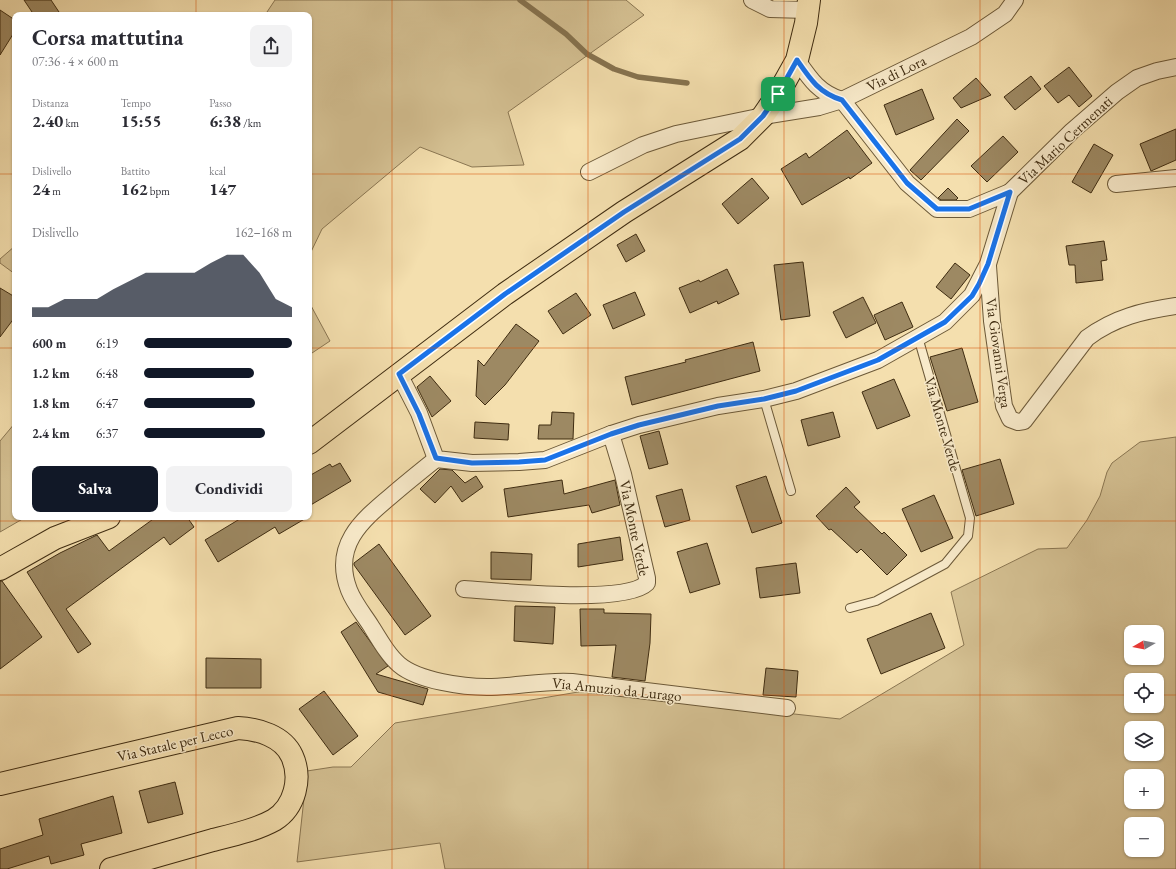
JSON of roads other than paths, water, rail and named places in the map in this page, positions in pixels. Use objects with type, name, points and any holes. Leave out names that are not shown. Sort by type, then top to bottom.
[{"type":"main road","points":[[312,441],[505,294],[624,212],[740,139],[763,116],[778,94],[797,60],[808,5]]},
{"type":"main road","points":[[0,569],[55,538],[101,520]]},
{"type":"main road","name":"Via Statale per Lecco","points":[[0,784],[238,728],[254,729],[270,735],[283,744],[292,755],[297,771],[296,787],[292,801],[274,819],[242,832],[111,869]]},
{"type":"street","points":[[752,0],[770,9],[808,5]]},
{"type":"street","name":"Via di Lora","points":[[589,172],[643,145],[663,139],[763,116],[805,110],[842,100],[971,37],[1005,14],[1015,0]]},
{"type":"street","points":[[797,60],[810,80],[829,96],[842,100],[907,183],[937,209],[969,209],[1010,192]]},
{"type":"street","name":"Via Mario Cermenati","points":[[918,337],[945,322],[972,296],[988,264],[1010,192],[1072,131],[1117,92],[1137,78],[1176,67]]},
{"type":"street","points":[[1116,184],[1176,178]]},
{"type":"street","name":"Via Giovanni Verga","points":[[988,264],[992,321],[1004,406],[1010,419],[1018,422],[1024,421],[1087,338],[1099,329],[1140,311],[1176,306]]},
{"type":"street","points":[[399,374],[419,414],[436,458],[472,463],[519,462],[545,460],[611,434],[718,406],[764,399],[796,391],[878,360],[918,337]]},
{"type":"street","name":"Via Monte Verde","points":[[464,588],[572,596],[630,591],[640,588],[647,583],[648,578],[625,482],[611,434]]},
{"type":"street","name":"Via Amuzio da Lurago","points":[[436,458],[360,524],[349,541],[346,554],[346,577],[349,591],[389,655],[400,667],[414,674],[462,685],[487,687],[560,681],[787,708]]},
{"type":"lane","name":"Via Monte Verde","points":[[850,608],[876,601],[946,564],[968,536],[970,518],[918,337]]},
{"type":"lane","points":[[764,399],[791,491]]},
{"type":"waterway","points":[[520,0],[566,34],[587,54],[614,69],[638,77],[687,83]]}]
